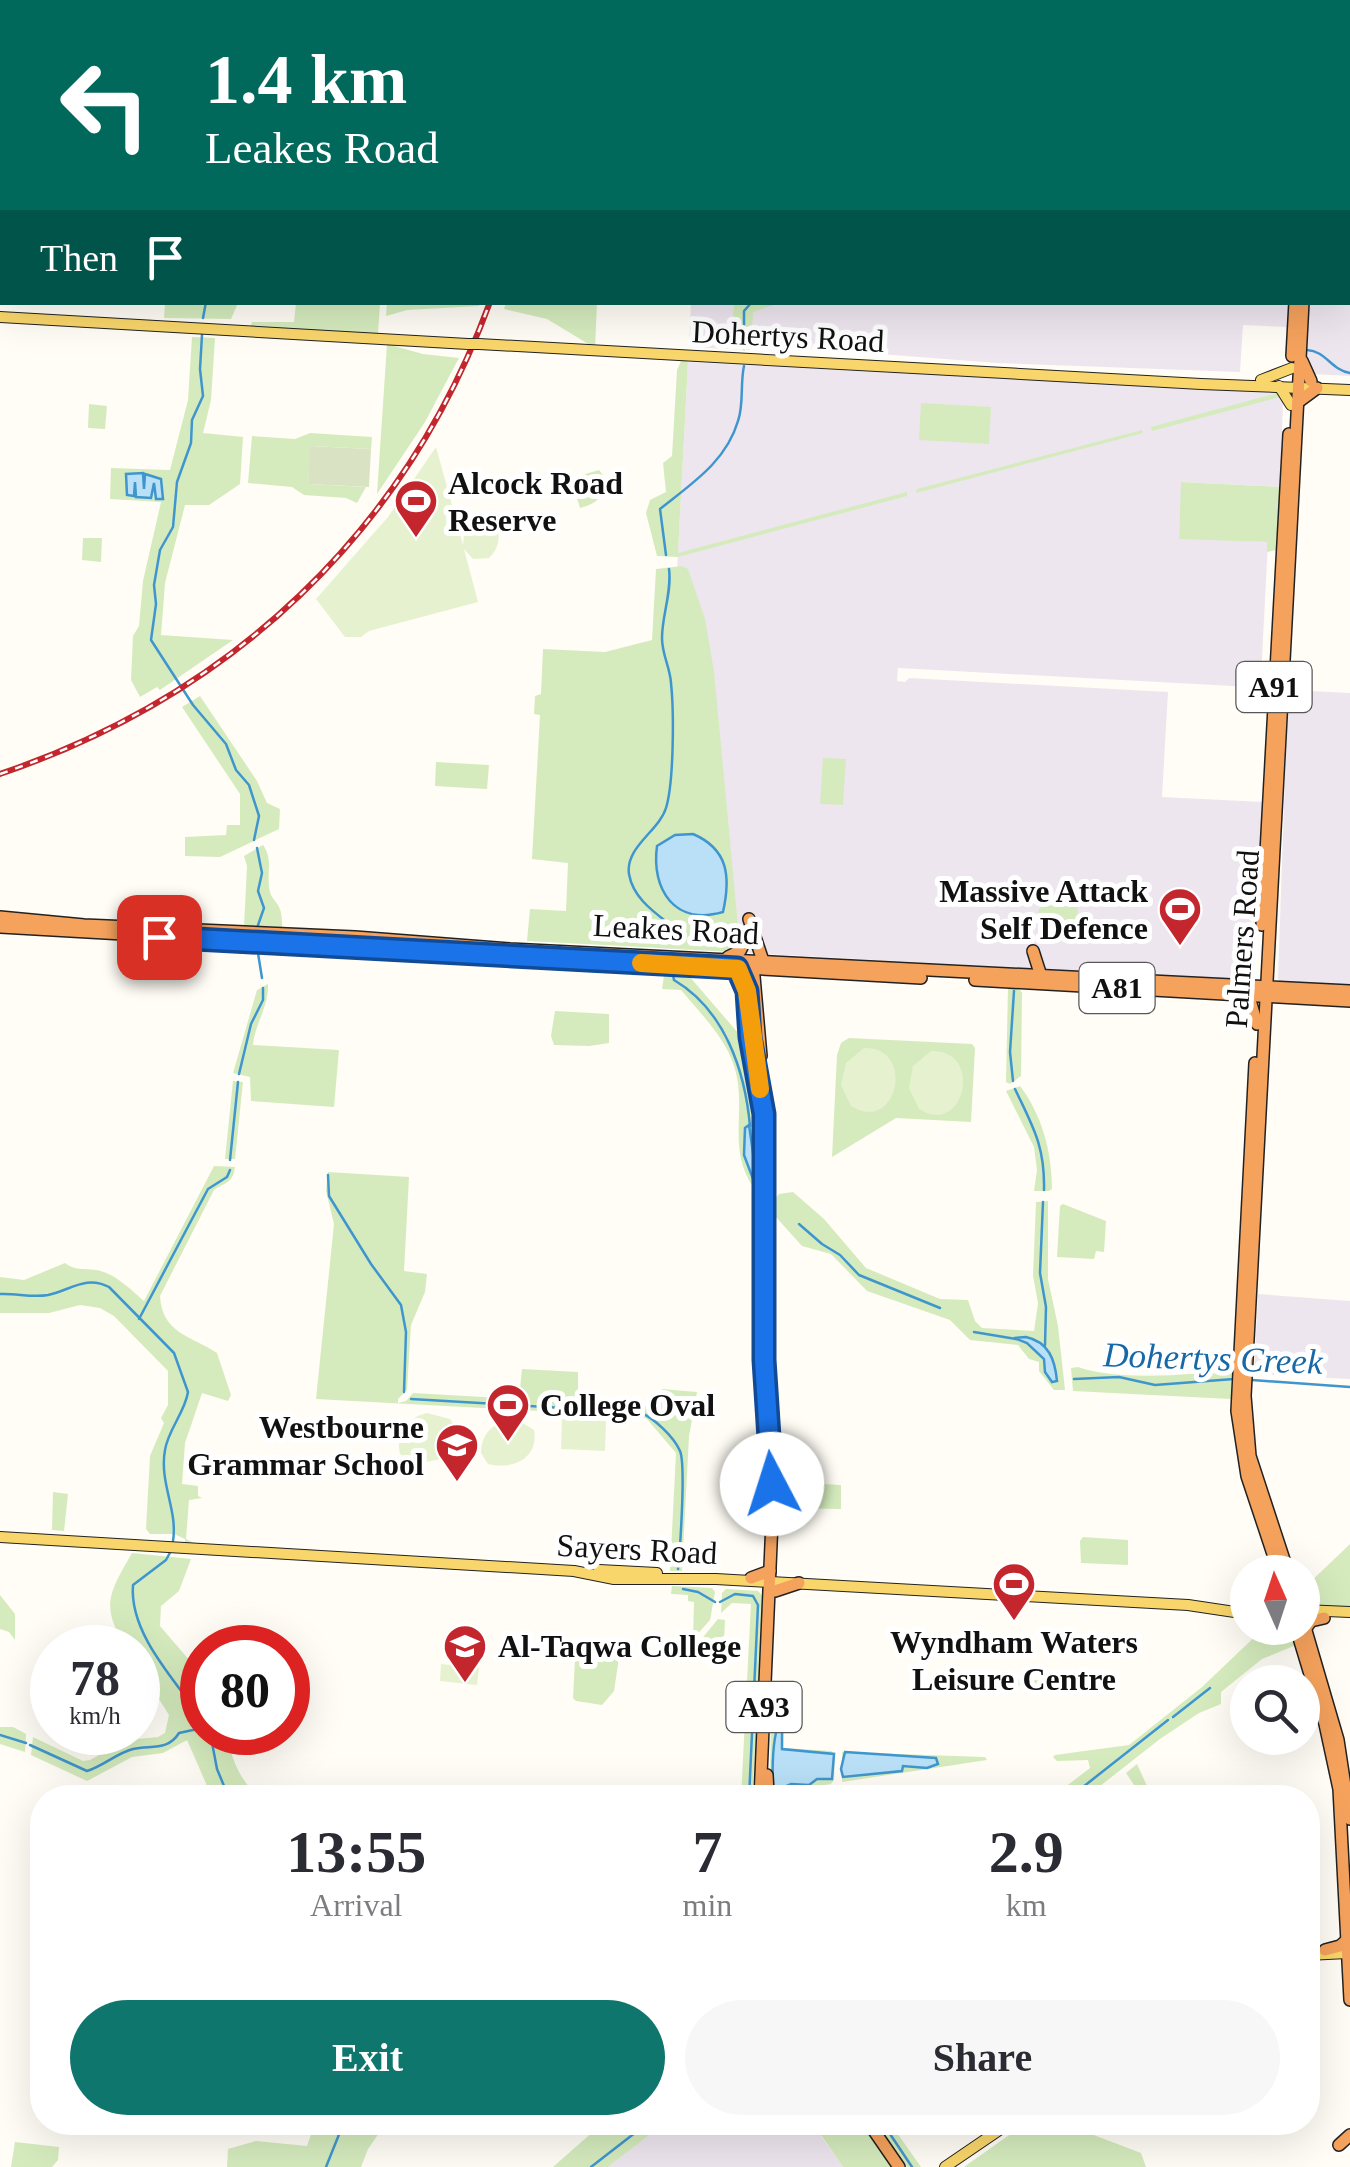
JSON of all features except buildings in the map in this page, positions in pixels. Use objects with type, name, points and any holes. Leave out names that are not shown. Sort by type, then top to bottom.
[{"type":"highway","name":"Palmers Road","points":[[1295,305],[1298,380]]},
{"type":"highway","name":"Palmers Road","points":[[1250,1207],[1294,404],[1303,305]]},
{"type":"highway","points":[[1294,404],[1298,380]]},
{"type":"highway","points":[[749,919],[749,964]]},
{"type":"highway","name":"Leakes Road","points":[[1,920],[202,931],[222,936],[246,935],[250,941],[349,942],[1350,992]]},
{"type":"highway","name":"Leakes Road","points":[[1,920],[18,928],[724,959],[777,970],[841,969]]},
{"type":"highway","points":[[724,959],[740,951],[743,944]]},
{"type":"highway","points":[[1032,951],[1032,979]]},
{"type":"highway","name":"A93","points":[[749,964],[750,1037],[764,1114],[766,1361],[776,1511],[776,1556],[770,1583],[766,1785]]},
{"type":"highway","points":[[750,987],[759,975],[777,970]]},
{"type":"highway","name":"Leakes Road","points":[[1032,979],[1232,986],[1255,980],[1263,989],[1296,998],[1350,1001]]},
{"type":"highway","name":"Palmers Road","points":[[1263,989],[1257,1024],[1241,1396],[1274,1555]]},
{"type":"highway","name":"Palmers Road","points":[[1241,1396],[1252,1458],[1283,1555]]},
{"type":"highway","name":"A93","points":[[767,1785],[770,1583],[776,1511]]},
{"type":"highway","points":[[770,1583],[799,1583]]},
{"type":"highway","points":[[1320,1619],[1324,1618]]},
{"type":"highway","points":[[1307,1645],[1336,1774],[1350,2000]]},
{"type":"highway","points":[[1309,1645],[1336,1734],[1350,1819]]},
{"type":"highway","points":[[1325,1950],[1340,1946],[1347,1950]]},
{"type":"highway","points":[[880,2135],[902,2165]]},
{"type":"main road","name":"Dohertys Road","points":[[0,315],[160,328],[1150,384],[1298,380],[1350,387]]},
{"type":"main road","points":[[918,376],[932,371],[970,371]]},
{"type":"main road","name":"Dohertys Road","points":[[1175,382],[1298,380]]},
{"type":"main road","name":"Sayers Road","points":[[0,1537],[627,1575]]},
{"type":"main road","name":"Sayers Road","points":[[460,1563],[1230,1608]]},
{"type":"main road","points":[[552,1568],[574,1571]]},
{"type":"main road","name":"Sayers Road","points":[[799,1583],[932,1589]]},
{"type":"main road","points":[[1324,1618],[1350,1615]]},
{"type":"main road","points":[[1320,1618],[1350,1615]]},
{"type":"main road","points":[[1320,1951],[1325,1950]]},
{"type":"main road","points":[[1320,1952],[1347,1950]]},
{"type":"main road","points":[[957,2167],[996,2135]]},
{"type":"main road","points":[[945,2167],[984,2145]]},
{"type":"shaded area","points":[[691,305],[1289,305],[1288,327],[1243,325],[1240,372],[997,363],[813,346],[752,346],[751,350],[689,347]]},
{"type":"shaded area","points":[[1309,305],[1350,305],[1350,376],[1312,374],[1307,356]]},
{"type":"shaded area","points":[[688,362],[1278,393],[1283,402],[1280,487],[1182,482],[1179,538],[1268,542],[1261,677],[1269,688],[898,668],[897,681],[909,678],[1168,692],[1162,797],[1263,802],[1254,970],[1250,975],[1239,979],[1189,977],[657,948]]},
{"type":"shaded area","points":[[1288,690],[1350,693],[1350,987],[1282,983],[1278,979]]},
{"type":"shaded area","points":[[1258,1294],[1350,1301],[1350,1379],[1254,1374]]},
{"type":"shaded area","points":[[649,2135],[822,2135],[843,2167],[608,2167]]},
{"type":"green space","points":[[165,305],[237,305],[231,319],[164,318]]},
{"type":"green space","points":[[296,305],[380,305],[378,334],[250,329],[252,322],[294,322]]},
{"type":"green space","points":[[387,305],[480,305],[407,310],[386,316]]},
{"type":"green space","points":[[505,305],[597,305],[595,348],[547,319],[504,309]]},
{"type":"green space","points":[[734,305],[773,305],[753,312],[751,350],[731,349]]},
{"type":"green space","points":[[192,337],[215,338],[211,400],[203,433],[243,437],[240,484],[209,505],[185,505],[165,583],[161,635],[233,640],[160,690],[157,687],[140,697],[131,680],[133,636],[139,626],[143,581],[161,502],[110,499],[111,468],[170,470],[188,400]]},
{"type":"green space","points":[[387,344],[459,358],[425,422],[377,494]]},
{"type":"green space","points":[[682,359],[688,362],[678,553],[907,492],[907,496],[678,557],[657,556],[646,513],[650,500],[666,492],[663,463],[672,456],[677,370]]},
{"type":"green space","points":[[1278,393],[1280,397],[1152,431],[1151,427]]},
{"type":"green space","points":[[921,403],[991,407],[989,444],[919,440]]},
{"type":"green space","points":[[89,404],[107,406],[105,429],[88,428]]},
{"type":"green space","points":[[1142,430],[1143,433],[916,493],[917,489]]},
{"type":"green space","points":[[310,433],[372,437],[371,449],[311,446],[308,484],[366,487],[357,503],[346,498],[304,495],[292,487],[248,483],[252,436],[295,439]]},
{"type":"green space","points":[[310,446],[371,449],[369,487],[308,484]]},
{"type":"green space","name":"Alcock Road Reserve","points":[[436,447],[463,545],[465,525],[476,514],[491,517],[497,527],[498,544],[489,558],[473,559],[464,549],[478,602],[369,631],[361,637],[345,637],[316,599],[388,517]]},
{"type":"green space","points":[[599,470],[609,482],[598,499],[580,508],[573,485],[575,477]]},
{"type":"green space","points":[[1181,482],[1280,487],[1276,550],[1267,552],[1267,542],[1179,539]]},
{"type":"green space","points":[[83,538],[102,538],[101,562],[82,560]]},
{"type":"green space","points":[[656,569],[688,569],[705,619],[714,671],[740,947],[735,952],[527,941],[530,909],[566,911],[568,863],[532,859],[540,715],[534,714],[535,696],[541,694],[543,649],[605,652],[652,640]]},
{"type":"green space","points":[[200,696],[257,781],[267,803],[280,809],[279,829],[220,857],[185,856],[185,837],[226,835],[227,825],[240,825],[240,794],[182,707]]},
{"type":"green space","points":[[823,758],[846,759],[843,805],[820,804]]},
{"type":"green space","points":[[436,762],[489,765],[487,789],[435,786]]},
{"type":"green space","points":[[263,845],[269,860],[270,893],[281,911],[282,927],[244,926],[244,856]]},
{"type":"green space","points":[[1043,903],[1078,904],[1077,929],[1038,927],[1038,911]]},
{"type":"green space","points":[[665,969],[683,969],[745,1041],[760,1123],[760,1181],[753,1187],[741,1157],[738,1082],[730,1055],[681,990],[662,989]]},
{"type":"green space","points":[[268,984],[253,1045],[339,1050],[334,1107],[251,1101],[250,1077],[233,1073],[257,990]]},
{"type":"green space","points":[[1008,987],[1018,987],[1022,993],[1021,1076],[1010,1084],[1006,1082]]},
{"type":"green space","points":[[555,1011],[609,1014],[609,1043],[554,1045],[551,1036]]},
{"type":"green space","points":[[849,1038],[972,1044],[975,1048],[971,1122],[896,1118],[832,1157],[837,1055],[841,1043]]},
{"type":"green space","points":[[864,1048],[880,1051],[891,1060],[895,1073],[895,1087],[889,1100],[880,1109],[867,1112],[851,1106],[841,1085],[846,1063]]},
{"type":"green space","points":[[931,1051],[948,1054],[958,1063],[963,1076],[957,1103],[948,1112],[935,1115],[919,1109],[909,1088],[913,1066]]},
{"type":"green space","points":[[233,1081],[243,1082],[235,1159],[225,1159]]},
{"type":"green space","points":[[1020,1086],[1034,1109],[1048,1148],[1052,1175],[1049,1191],[1034,1191],[1034,1147],[1006,1091]]},
{"type":"green space","points":[[214,1166],[235,1167],[233,1176],[214,1190],[160,1296],[172,1326],[217,1353],[231,1395],[228,1401],[202,1393],[185,1443],[182,1484],[198,1486],[198,1496],[202,1498],[189,1500],[186,1539],[194,1543],[185,1545],[185,1539],[174,1534],[150,1534],[146,1529],[150,1456],[168,1405],[168,1371],[114,1316],[100,1308],[80,1305],[49,1313],[0,1313],[0,1277],[24,1280],[65,1263],[110,1274],[144,1301]]},
{"type":"green space","points":[[328,1172],[409,1177],[404,1271],[427,1274],[425,1292],[411,1325],[407,1390],[398,1403],[413,1393],[519,1399],[522,1369],[578,1372],[578,1402],[631,1405],[632,1416],[316,1399],[334,1224],[326,1191]]},
{"type":"green space","points":[[793,1192],[824,1219],[866,1268],[940,1299],[968,1300],[975,1321],[982,1328],[1034,1331],[1038,1303],[1033,1276],[1036,1202],[1048,1201],[1048,1279],[1065,1390],[1054,1390],[1039,1371],[1039,1362],[1029,1359],[1018,1345],[970,1340],[950,1320],[867,1291],[831,1254],[802,1246],[775,1216],[775,1199],[779,1194]]},
{"type":"green space","points":[[1063,1204],[1106,1221],[1104,1252],[1096,1251],[1094,1259],[1057,1257]]},
{"type":"green space","points":[[1071,1368],[1133,1375],[1232,1370],[1231,1399],[1073,1391]]},
{"type":"green space","points":[[662,1389],[697,1392],[689,1436],[682,1571],[670,1571],[676,1453],[647,1419],[639,1416],[640,1405],[650,1406],[657,1413],[661,1410]]},
{"type":"green space","points":[[427,1413],[450,1419],[454,1440],[441,1459],[415,1464],[400,1454],[399,1439],[408,1423]]},
{"type":"green space","points":[[562,1419],[606,1421],[605,1451],[561,1449]]},
{"type":"green space","name":"College Oval","points":[[518,1420],[534,1430],[528,1455],[514,1464],[488,1464],[481,1453],[487,1433],[503,1422]]},
{"type":"green space","points":[[782,1482],[841,1485],[841,1509],[784,1508]]},
{"type":"green space","points":[[53,1492],[68,1494],[64,1531],[52,1530]]},
{"type":"green space","points":[[1083,1537],[1128,1540],[1128,1565],[1081,1563]]},
{"type":"green space","points":[[1350,1544],[1350,1609],[1320,1608],[1320,1573]]},
{"type":"green space","points":[[132,1553],[191,1559],[179,1591],[161,1606],[160,1626],[115,1625],[110,1610],[113,1590]]},
{"type":"green space","points":[[672,1586],[712,1588],[715,1592],[710,1620],[693,1639],[694,1602],[688,1601],[688,1595],[671,1594]]},
{"type":"green space","points":[[726,1589],[758,1591],[765,1599],[753,1785],[742,1785],[751,1604],[732,1603],[721,1613],[722,1593]]},
{"type":"green space","points":[[0,1595],[15,1614],[15,1640],[0,1629]]},
{"type":"green space","points":[[718,1619],[725,1620],[723,1659],[694,1659],[695,1647]]},
{"type":"green space","points":[[160,1626],[180,1649],[180,1744],[160,1753],[160,1736],[165,1733],[169,1715],[160,1701]]},
{"type":"green space","points":[[1246,1645],[1296,1645],[1255,1665],[1230,1665],[1230,1685],[1221,1692],[1221,1704],[1199,1713],[1160,1739],[1101,1785],[1068,1785],[1090,1768],[1088,1760],[1057,1761],[1053,1757],[1129,1745],[1202,1687]]},
{"type":"green space","points":[[598,1656],[619,1658],[614,1691],[602,1705],[576,1701],[575,1660],[593,1660]]},
{"type":"green space","points":[[441,1664],[479,1668],[477,1685],[440,1681]]},
{"type":"green space","points":[[939,1675],[1109,1684],[1109,1690],[939,1681]]},
{"type":"green space","points":[[771,1714],[784,1716],[783,1748],[832,1751],[835,1755],[831,1784],[770,1785]]},
{"type":"green space","points":[[0,1727],[13,1727],[26,1734],[25,1752],[0,1744]]},
{"type":"green space","points":[[842,1752],[985,1757],[987,1760],[842,1782]]},
{"type":"green space","points":[[31,1755],[70,1755],[90,1760],[99,1755],[148,1755],[132,1757],[87,1781]]},
{"type":"green space","points":[[194,1755],[232,1755],[247,1785],[207,1785]]},
{"type":"green space","points":[[1137,1764],[1147,1785],[1134,1785],[1126,1773]]},
{"type":"green space","points":[[311,2135],[378,2135],[361,2167],[227,2167],[228,2149],[256,2141],[307,2146]]},
{"type":"green space","points":[[589,2135],[649,2135],[608,2167],[553,2167]]},
{"type":"green space","points":[[821,2135],[870,2135],[893,2167],[843,2167]]},
{"type":"green space","points":[[884,2135],[898,2135],[921,2167],[907,2167]]},
{"type":"green space","points":[[1009,2135],[1094,2135],[1141,2153],[1146,2167],[964,2167]]},
{"type":"green space","points":[[15,2142],[59,2147],[58,2160],[52,2167],[11,2167]]},
{"type":"water","points":[[143,473],[144,489],[145,474],[161,479],[163,499],[156,499],[154,483],[151,498],[136,497],[135,482],[134,496],[127,495],[126,474]]},
{"type":"water","points":[[693,834],[714,847],[724,865],[727,887],[723,912],[706,915],[679,909],[670,901],[658,877],[657,846],[675,835]]},
{"type":"water","points":[[749,1125],[756,1174],[753,1179],[744,1155],[745,1128]]},
{"type":"water","points":[[1026,1337],[1040,1343],[1049,1353],[1057,1381],[1052,1382],[1045,1372],[1044,1359],[1027,1343],[1014,1338]]},
{"type":"water","points":[[782,1715],[782,1749],[834,1754],[832,1779],[817,1779],[809,1785],[773,1785],[774,1740]]},
{"type":"water","points":[[845,1752],[936,1758],[938,1764],[843,1777]]},
{"type":"waterway","points":[[203,318],[205,305]]},
{"type":"waterway","name":"Dohertys Creek","points":[[744,349],[744,311],[749,305]]},
{"type":"waterway","points":[[202,335],[203,396],[192,420],[191,443],[177,482],[173,527],[160,550],[151,640],[193,705],[226,744],[236,770],[249,785],[259,816],[254,840]]},
{"type":"waterway","points":[[1307,350],[1350,373]]},
{"type":"waterway","name":"Dohertys Creek","points":[[666,555],[660,509],[706,471],[725,449],[740,414],[744,366]]},
{"type":"waterway","name":"Dohertys Creek","points":[[669,569],[662,638],[672,695],[671,781],[666,808],[637,847],[629,874],[640,897],[673,931]]},
{"type":"waterway","points":[[257,848],[262,873],[258,891],[264,908],[257,928]]},
{"type":"waterway","points":[[257,947],[262,978]]},
{"type":"waterway","name":"Dohertys Creek","points":[[673,975],[707,1008],[729,1044],[743,1084],[750,1126]]},
{"type":"waterway","points":[[239,1074],[251,1024],[263,1000],[263,988]]},
{"type":"waterway","points":[[1013,1081],[1010,1052],[1014,991]]},
{"type":"waterway","points":[[230,1160],[238,1082]]},
{"type":"waterway","points":[[1015,1089],[1040,1149],[1044,1190]]},
{"type":"waterway","points":[[139,1319],[208,1189],[227,1177],[230,1170]]},
{"type":"waterway","points":[[328,1175],[329,1196],[401,1305],[406,1332],[404,1392]]},
{"type":"waterway","points":[[1043,1202],[1040,1273],[1046,1307],[1045,1345]]},
{"type":"waterway","name":"Dohertys Creek","points":[[799,1224],[859,1275],[940,1308]]},
{"type":"waterway","points":[[0,1294],[42,1296],[86,1283],[101,1284],[109,1287],[174,1353],[188,1392],[165,1450],[164,1474],[173,1518],[173,1541]]},
{"type":"waterway","name":"Dohertys Creek","points":[[974,1332],[1016,1339]]},
{"type":"waterway","name":"Dohertys Creek","points":[[1074,1379],[1119,1377],[1155,1385],[1234,1379]]},
{"type":"waterway","name":"Dohertys Creek","points":[[1252,1380],[1350,1387]]},
{"type":"waterway","points":[[411,1399],[631,1412]]},
{"type":"waterway","points":[[641,1413],[673,1440],[682,1459],[678,1569]]},
{"type":"waterway","points":[[172,1549],[166,1560],[133,1585],[134,1603],[146,1639],[180,1689]]},
{"type":"waterway","points":[[683,1589],[715,1602]]},
{"type":"waterway","points":[[720,1602],[735,1594],[753,1596],[758,1605],[750,1785]]},
{"type":"waterway","points":[[1173,1717],[1210,1688]]},
{"type":"waterway","points":[[1086,1785],[1168,1720]]},
{"type":"waterway","points":[[160,1746],[180,1733]]},
{"type":"waterway","points":[[0,1735],[26,1743]]},
{"type":"waterway","points":[[52,1755],[87,1771],[120,1755]]},
{"type":"waterway","points":[[214,1755],[224,1785]]},
{"type":"waterway","points":[[326,2167],[339,2135]]},
{"type":"waterway","points":[[591,2167],[632,2135]]},
{"type":"waterway","points":[[891,2135],[912,2167]]},
{"type":"railway","points":[[0,774],[84,741],[162,699],[235,651],[300,595],[359,532],[410,462],[454,385],[489,305]]},
{"type":"slow traffic","points":[[641,963],[738,969],[747,991],[750,1037],[760,1089]]},
{"type":"place","name":"Alcock Road Reserve","points":[[416,539]]},
{"type":"place","name":"Massive Attack Self Defence","points":[[1180,947]]},
{"type":"place","name":"College Oval","points":[[508,1443]]},
{"type":"place","name":"Westbourne Grammar School","points":[[457,1483]]},
{"type":"place","name":"Wyndham Waters Leisure Centre","points":[[1014,1622]]},
{"type":"place","name":"Al-Taqwa College","points":[[465,1684]]},
{"type":"route","points":[[159,937],[737,968],[747,991],[750,1037],[764,1114],[764,1360],[772,1484]]}]
